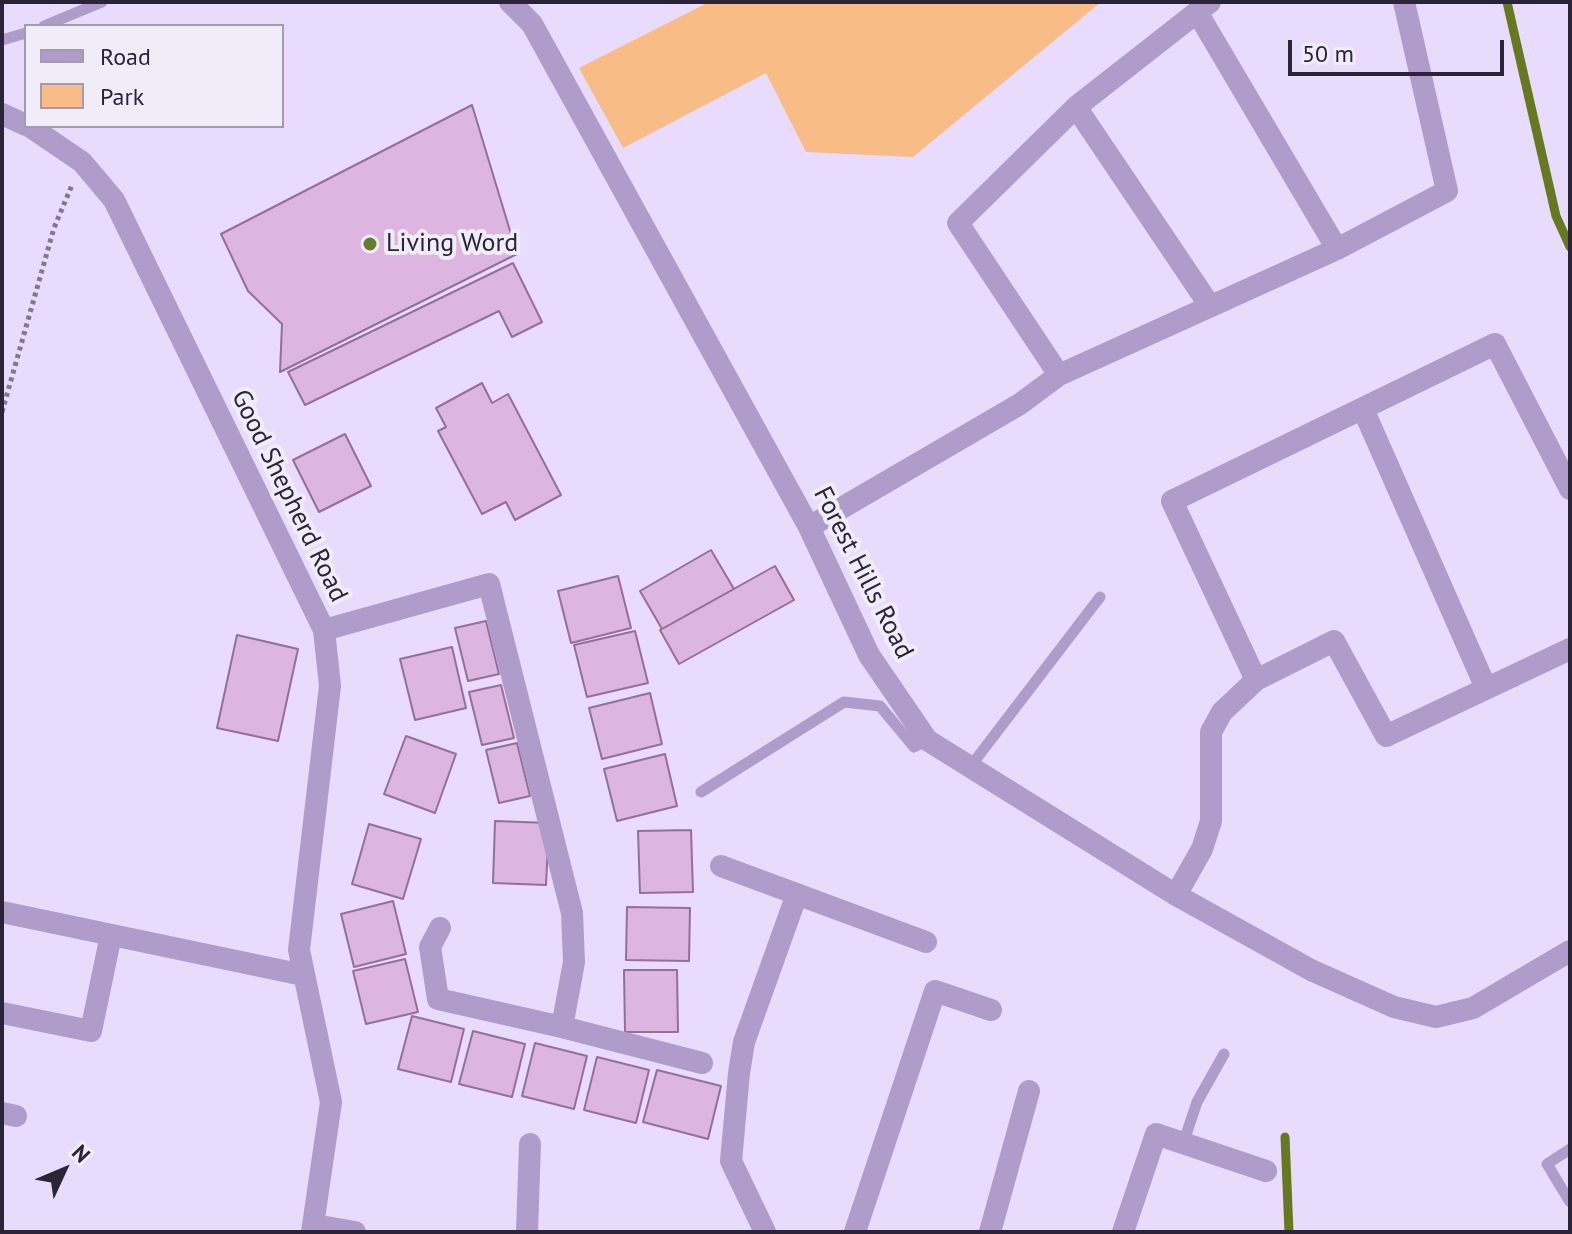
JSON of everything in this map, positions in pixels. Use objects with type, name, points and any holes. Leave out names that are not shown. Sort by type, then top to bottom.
[{"type":"street","name":"Forest Hills Road","points":[[510,2],[532,24],[809,527],[869,655],[927,740],[1176,895],[1311,970],[1394,1007],[1436,1017],[1473,1008],[1570,951]]},
{"type":"street","points":[[809,527],[1020,404],[1059,375],[1337,249],[1447,191],[1404,2]]},
{"type":"street","points":[[1059,375],[958,223],[1076,107],[1203,7],[1337,249]]},
{"type":"street","points":[[1076,107],[1210,306]]},
{"type":"street","name":"Good Shepherd Road","points":[[2,114],[24,124]]},
{"type":"street","name":"Good Shepherd Road","points":[[31,128],[82,162],[114,200],[324,630],[330,686],[299,950],[331,1102],[313,1228]]},
{"type":"street","points":[[1256,680],[1172,501],[1495,344],[1570,489]]},
{"type":"street","points":[[1363,409],[1486,688]]},
{"type":"street","points":[[324,630],[489,584],[572,913],[574,962],[562,1027]]},
{"type":"street","points":[[1176,895],[1202,849],[1211,821],[1211,732],[1222,712],[1256,680],[1334,641],[1386,736],[1570,649]]},
{"type":"street","points":[[721,866],[926,942]]},
{"type":"street","points":[[765,1232],[731,1161],[739,1073],[744,1042],[797,894]]},
{"type":"street","points":[[2,912],[303,975]]},
{"type":"street","points":[[440,928],[430,947],[438,999],[702,1063]]},
{"type":"street","points":[[2,1013],[91,1031],[111,935]]},
{"type":"street","points":[[855,1232],[935,991],[991,1010]]},
{"type":"street","points":[[990,1232],[1029,1091]]},
{"type":"street","points":[[1123,1232],[1156,1134],[1266,1171]]},
{"type":"street","points":[[527,1232],[530,1144]]},
{"type":"street","points":[[313,1228],[355,1232]]},
{"type":"lane","points":[[49,24],[102,2]]},
{"type":"lane","points":[[2,40],[24,34]]},
{"type":"lane","points":[[970,767],[1100,597]]},
{"type":"lane","points":[[701,792],[844,702],[880,706],[914,747],[927,740]]},
{"type":"lane","points":[[1183,1144],[1197,1102],[1224,1054]]},
{"type":"lane","points":[[1570,1149],[1547,1164],[1570,1202]]},
{"type":"path","points":[[2,412],[54,228],[82,162]]},
{"type":"green space","points":[[709,2],[1101,2],[913,157],[806,152],[766,73],[623,148],[579,68]]},
{"type":"building","name":"Living Word","points":[[472,105],[517,254],[280,372],[282,324],[248,291],[221,234]]},
{"type":"building","points":[[513,263],[542,322],[512,337],[499,311],[305,405],[288,372]]},
{"type":"building","points":[[482,383],[492,403],[508,394],[561,495],[515,520],[506,502],[482,514],[438,431],[446,427],[436,408]]},
{"type":"building","points":[[345,434],[371,486],[319,512],[293,460]]},
{"type":"building","points":[[711,550],[734,589],[662,629],[640,591]]},
{"type":"building","points":[[775,566],[794,600],[679,664],[660,630]]},
{"type":"building","points":[[618,576],[631,628],[571,643],[558,591]]},
{"type":"building","points":[[486,621],[499,674],[468,681],[455,628]]},
{"type":"building","points":[[635,631],[648,683],[587,697],[574,645]]},
{"type":"building","points":[[237,635],[298,649],[278,741],[217,728]]},
{"type":"building","points":[[452,647],[466,708],[415,720],[400,659]]},
{"type":"building","points":[[501,685],[514,738],[482,745],[469,692]]},
{"type":"building","points":[[650,693],[662,744],[602,759],[589,708]]},
{"type":"building","points":[[406,736],[456,754],[435,813],[384,794]]},
{"type":"building","points":[[517,743],[530,796],[499,803],[486,750]]},
{"type":"building","points":[[665,754],[677,806],[617,821],[604,769]]},
{"type":"building","points":[[495,821],[549,823],[546,885],[493,883]]},
{"type":"building","points":[[369,824],[421,839],[403,899],[352,884]]},
{"type":"building","points":[[691,830],[693,892],[640,893],[638,831]]},
{"type":"building","points":[[393,901],[406,954],[354,967],[341,914]]},
{"type":"building","points":[[627,907],[690,908],[689,961],[626,960]]},
{"type":"building","points":[[405,959],[418,1012],[366,1024],[353,971]]},
{"type":"building","points":[[624,970],[677,970],[678,1032],[625,1032]]},
{"type":"building","points":[[412,1016],[464,1029],[451,1082],[398,1069]]},
{"type":"building","points":[[473,1031],[525,1044],[512,1097],[459,1084]]},
{"type":"building","points":[[535,1043],[587,1056],[574,1109],[522,1096]]},
{"type":"building","points":[[597,1057],[649,1070],[636,1123],[584,1110]]},
{"type":"building","points":[[657,1070],[721,1086],[708,1139],[643,1122]]},
{"type":"waterway","points":[[1507,2],[1556,216],[1570,247]]},
{"type":"waterway","points":[[1285,1137],[1289,1232]]},
{"type":"place","name":"Living Word","points":[[370,244]]}]
